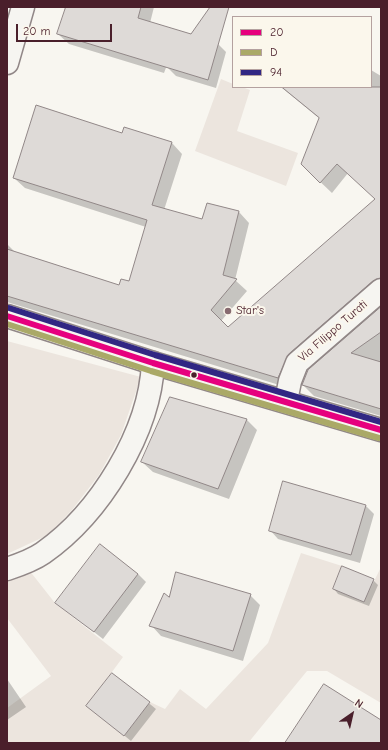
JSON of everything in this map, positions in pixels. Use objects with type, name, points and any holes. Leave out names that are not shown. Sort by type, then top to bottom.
[{"type":"street","points":[[7,63],[23,7]]},
{"type":"street","name":"Via Filippo Turati","points":[[286,401],[290,381],[297,363],[381,290]]},
{"type":"street","points":[[7,316],[153,363],[381,430]]},
{"type":"street","points":[[7,568],[42,554],[69,532],[113,479],[144,414],[153,376],[153,363]]},
{"type":"shaded area","points":[[221,79],[232,84],[232,88],[245,88],[250,90],[237,131],[298,153],[286,186],[195,151]]},
{"type":"shaded area","points":[[7,341],[141,377],[121,435],[99,475],[72,510],[48,535],[7,554]]},
{"type":"shaded area","points":[[301,553],[342,566],[333,589],[364,602],[381,567],[381,703],[327,671],[307,671],[248,743],[7,743],[7,708],[51,676],[7,618],[7,581],[29,570],[55,603],[123,657],[87,706],[124,736],[150,702],[165,709],[180,689],[206,709],[268,643]]},
{"type":"building","points":[[66,7],[141,7],[138,18],[191,34],[210,7],[229,7],[208,80],[57,34]]},
{"type":"building","points":[[381,87],[381,278],[373,281],[289,354],[278,378],[7,296],[7,249],[119,285],[121,279],[129,281],[147,220],[13,178],[36,105],[122,133],[124,127],[172,142],[152,205],[202,219],[207,203],[239,211],[223,275],[237,279],[211,310],[228,327],[375,199],[337,164],[320,183],[301,164],[319,118],[283,88]]},
{"type":"building","points":[[381,307],[381,332],[351,353],[381,362],[381,409],[302,385],[308,370]]},
{"type":"building","points":[[170,397],[247,419],[218,489],[141,462]]},
{"type":"building","points":[[283,481],[366,505],[351,555],[269,531]]},
{"type":"building","points":[[100,544],[138,574],[94,632],[55,603]]},
{"type":"building","points":[[342,566],[374,579],[364,602],[333,589]]},
{"type":"building","points":[[176,572],[251,594],[233,651],[149,626],[164,593],[169,597]]},
{"type":"building","points":[[112,673],[150,702],[124,736],[86,706]]},
{"type":"building","points":[[324,684],[381,720],[381,743],[285,743]]},
{"type":"transit line","name":"94","points":[[9,308],[155,355],[381,422]]},
{"type":"transit line","name":"20","points":[[7,316],[153,363],[381,430]]},
{"type":"transit line","name":"D","points":[[7,324],[151,371],[379,438]]},
{"type":"place","name":"Star's","points":[[228,311]]}]
